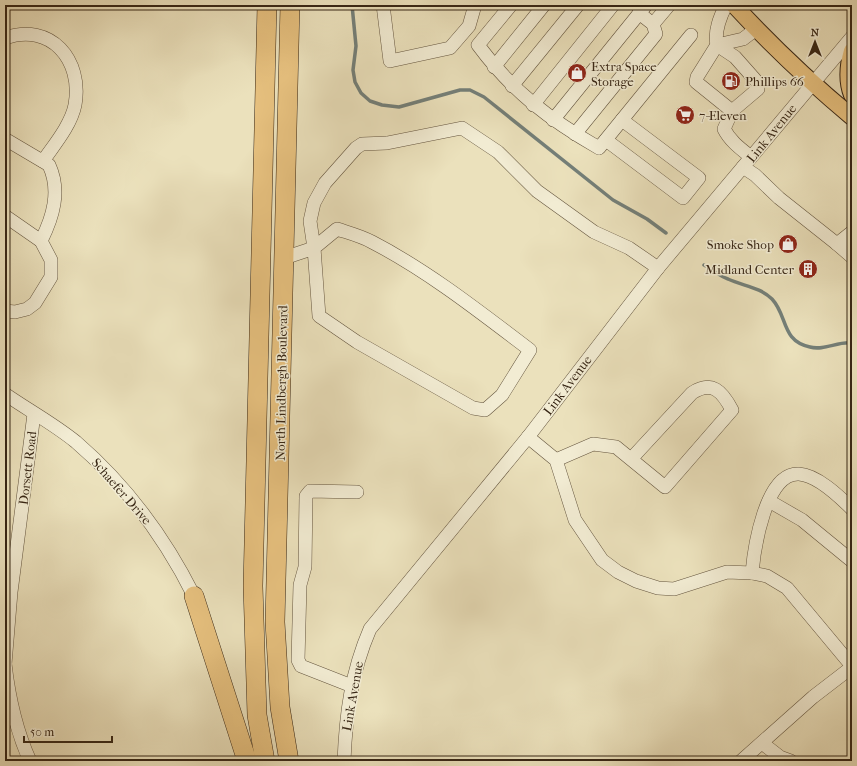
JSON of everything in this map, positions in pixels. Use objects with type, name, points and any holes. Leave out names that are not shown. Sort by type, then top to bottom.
[{"type":"highway","name":"North Lindbergh Boulevard","points":[[265,761],[257,715],[253,586],[267,5]]},
{"type":"highway","name":"North Lindbergh Boulevard","points":[[290,5],[275,622],[280,707],[290,761]]},
{"type":"highway","points":[[194,596],[247,761]]},
{"type":"main road","points":[[734,5],[756,29],[813,83],[852,117]]},
{"type":"main road","points":[[852,51],[849,69],[849,87],[852,95]]},
{"type":"street","points":[[383,5],[390,61],[450,48],[469,26],[475,5]]},
{"type":"street","points":[[511,5],[478,45],[494,67],[532,105],[553,120],[599,148],[691,35]]},
{"type":"street","points":[[494,67],[544,5]]},
{"type":"street","points":[[512,86],[578,5]]},
{"type":"street","points":[[532,105],[613,5]]},
{"type":"street","points":[[653,24],[669,5]]},
{"type":"street","points":[[726,5],[720,19],[716,39],[717,45],[696,77],[696,82],[732,111]]},
{"type":"street","points":[[553,120],[642,9],[653,24],[656,34],[575,134]]},
{"type":"street","points":[[717,45],[743,39],[756,29]]},
{"type":"street","points":[[5,38],[16,34],[34,35],[49,41],[63,51],[75,73],[77,87],[74,106],[69,119],[43,161]]},
{"type":"street","name":"Link Avenue","points":[[344,761],[345,734],[357,659],[370,629],[528,437],[658,268],[852,37]]},
{"type":"street","points":[[717,45],[735,57],[758,83],[758,89],[732,111],[724,129],[747,162],[804,218],[852,257]]},
{"type":"street","points":[[606,140],[684,198],[698,178],[622,120]]},
{"type":"street","points":[[284,258],[314,248],[337,229],[371,241],[410,264],[469,304],[530,350],[502,395],[485,410],[473,408],[357,342],[319,316],[314,248],[310,221],[314,203],[325,183],[356,148],[362,144],[393,142],[462,128],[498,152],[537,191],[594,232],[629,248],[658,268]]},
{"type":"street","points":[[5,139],[49,165],[52,172],[56,193],[51,222],[41,241]]},
{"type":"street","points":[[5,216],[41,241],[51,260],[51,277],[35,303],[27,309],[15,312],[5,311]]},
{"type":"street","points":[[837,244],[852,232]]},
{"type":"street","points":[[556,460],[593,444],[616,447],[657,483],[665,487],[732,410],[727,400],[719,392],[710,387],[702,387],[692,393],[631,459]]},
{"type":"street","name":"Schaefer Drive","points":[[5,394],[74,441],[111,476],[142,511],[176,559],[194,596]]},
{"type":"street","name":"Dorsett Road","points":[[30,761],[16,727],[9,696],[5,664],[11,592],[34,414]]},
{"type":"street","points":[[528,437],[556,460],[575,520],[602,560],[618,572],[636,581],[658,588],[674,589],[727,572],[752,573],[767,576],[787,588],[852,666],[813,697],[741,761]]},
{"type":"street","points":[[752,573],[759,527],[769,501],[779,483],[789,476],[799,474],[815,480],[825,486],[852,509]]},
{"type":"street","points":[[352,686],[301,666],[298,660],[300,586],[305,567],[306,496],[310,491],[357,492]]},
{"type":"street","points":[[769,501],[802,520],[852,561]]},
{"type":"street","points":[[762,743],[783,760]]},
{"type":"waterway","points":[[352,5],[356,46],[353,70],[355,82],[361,93],[370,101],[382,105],[399,107],[460,90],[470,90],[484,97],[613,200],[647,219],[666,233]]},
{"type":"waterway","points":[[704,265],[725,278],[757,289],[772,299],[781,313],[789,334],[801,344],[820,348],[842,343],[852,343]]},
{"type":"place","name":"Extra Space Storage","points":[[577,73]]},
{"type":"place","name":"Phillips 66","points":[[731,81]]},
{"type":"place","name":"7-Eleven","points":[[685,115]]},
{"type":"place","name":"Smoke Shop","points":[[788,244]]},
{"type":"place","name":"Midland Center","points":[[808,269]]}]
